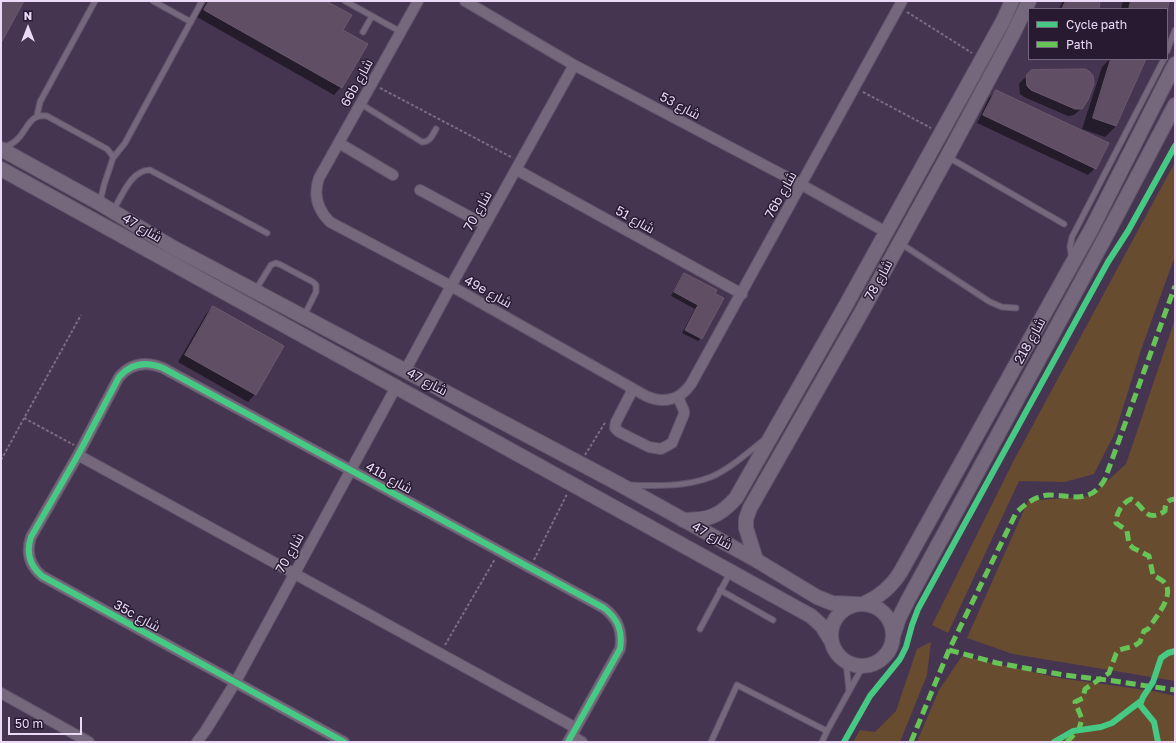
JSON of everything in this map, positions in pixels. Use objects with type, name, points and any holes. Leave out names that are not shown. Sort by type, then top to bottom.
[{"type":"street","name":"66b شارع","points":[[319,178],[418,1]]},
{"type":"street","name":"شارع 53","points":[[464,1],[574,65],[802,185],[886,232]]},
{"type":"street","name":"شارع 78","points":[[683,520],[697,520],[715,516],[727,509],[736,498],[886,232],[1003,21],[1012,1]]},
{"type":"street","name":"شارع 78","points":[[756,560],[746,528],[746,519],[750,508],[861,313],[912,218],[947,157],[1012,36],[1029,1]]},
{"type":"street","name":"76b شارع","points":[[678,397],[683,394],[691,384],[742,294],[900,4]]},
{"type":"street","points":[[962,128],[955,126],[955,120],[978,74],[981,59]]},
{"type":"street","name":"شارع 218","points":[[861,604],[882,594],[895,581],[900,573],[1092,228],[1175,64]]},
{"type":"street","name":"شارع 70","points":[[405,371],[574,65]]},
{"type":"street","points":[[893,636],[890,622],[882,611],[875,606],[861,604],[843,609],[834,619],[830,632],[830,639],[838,656],[846,662],[854,665],[863,666],[872,664],[881,660],[887,653],[891,645],[899,618],[908,600],[1106,236],[1175,105]]},
{"type":"street","points":[[339,143],[393,175]]},
{"type":"street","name":"شارع 47","points":[[1,148],[113,211],[172,247],[619,484],[756,560],[824,600],[840,604],[861,604]]},
{"type":"street","name":"شارع 51","points":[[519,166],[742,294]]},
{"type":"street","name":"شارع 47","points":[[1,169],[811,616],[822,626],[830,639]]},
{"type":"street","points":[[912,218],[912,205],[924,179],[923,175],[918,174]]},
{"type":"street","name":"49e شارع","points":[[319,178],[316,190],[317,202],[319,209],[330,222],[451,286],[646,396],[659,400],[678,397]]},
{"type":"street","points":[[420,190],[485,225]]},
{"type":"street","points":[[74,209],[91,210],[95,209],[99,203]]},
{"type":"street","points":[[140,246],[143,241],[148,238],[172,247]]},
{"type":"street","name":"41b شارع","points":[[80,452],[119,378],[124,372],[136,365],[150,364],[164,368],[604,608],[615,619],[619,626],[621,641],[620,649],[572,735]]},
{"type":"street","name":"شارع 70","points":[[197,742],[235,683],[396,387]]},
{"type":"street","points":[[633,388],[616,422],[615,428],[620,432],[653,448],[665,448],[672,443],[684,414],[678,397]]},
{"type":"street","points":[[80,452],[294,573],[440,653],[582,742]]},
{"type":"street","name":"35c شارع","points":[[80,452],[31,537],[28,551],[32,565],[42,576],[344,742]]},
{"type":"street","points":[[1,693],[89,742]]},
{"type":"lane","points":[[38,116],[38,109],[41,100],[95,1]]},
{"type":"lane","points":[[153,1],[191,22]]},
{"type":"lane","points":[[99,203],[112,158],[123,147],[202,1]]},
{"type":"lane","points":[[345,1],[401,32]]},
{"type":"lane","points":[[363,32],[372,16]]},
{"type":"lane","points":[[1168,48],[1175,30]]},
{"type":"lane","points":[[1073,263],[1070,253],[1072,236],[1163,60]]},
{"type":"lane","points":[[361,104],[422,142],[428,141],[436,130]]},
{"type":"lane","points":[[1,148],[19,139],[30,121],[38,116],[47,116],[106,149],[112,154],[112,158]]},
{"type":"lane","points":[[947,157],[1064,224]]},
{"type":"lane","points":[[113,211],[135,174],[144,170],[150,170],[266,233]]},
{"type":"lane","points":[[899,243],[990,302],[1002,307],[1016,308]]},
{"type":"lane","points":[[255,291],[270,267],[276,263],[313,282],[316,285],[317,290],[303,316]]},
{"type":"lane","points":[[619,484],[683,484],[711,476],[726,468],[771,435]]},
{"type":"lane","points":[[700,629],[730,572]]},
{"type":"lane","points":[[720,590],[773,620]]},
{"type":"lane","points":[[846,662],[849,692]]},
{"type":"lane","points":[[822,742],[863,666]]},
{"type":"lane","points":[[711,742],[738,685],[827,731]]},
{"type":"path","points":[[900,4],[981,59]]},
{"type":"path","points":[[372,84],[519,166]]},
{"type":"path","points":[[855,88],[940,133]]},
{"type":"path","points":[[1,460],[81,315]]},
{"type":"path","points":[[24,418],[80,452]]},
{"type":"path","points":[[580,464],[607,418]]},
{"type":"path","points":[[530,568],[572,484]]},
{"type":"path","points":[[440,653],[500,551]]},
{"type":"shaded area","points":[[1175,162],[1175,256],[1142,347],[1115,433],[1094,474],[1065,482],[1019,481],[948,633],[932,625],[1014,460]]},
{"type":"shaded area","points":[[1175,319],[1175,681],[1013,654],[967,638],[1028,501],[1091,496],[1126,464]]},
{"type":"shaded area","points":[[931,642],[927,675],[900,742],[853,742],[860,730],[875,732],[896,711],[917,649]]},
{"type":"shaded area","points":[[962,656],[1059,678],[1153,691],[1175,696],[1175,742],[917,742],[939,690]]},
{"type":"building","points":[[1,1],[24,1],[1,43]]},
{"type":"building","points":[[209,1],[326,1],[352,15],[343,30],[368,44],[342,88],[204,10]]},
{"type":"building","points":[[1066,1],[1100,1],[1099,8],[1062,8]]},
{"type":"building","points":[[1131,1],[1169,1],[1168,8],[1129,8]]},
{"type":"building","points":[[1111,60],[1146,60],[1116,126],[1093,118]]},
{"type":"building","points":[[1086,69],[1093,76],[1094,84],[1088,100],[1082,109],[1075,109],[1031,90],[1027,86],[1026,76],[1031,70]]},
{"type":"building","points":[[996,90],[1109,143],[1096,169],[983,115]]},
{"type":"building","points":[[684,273],[717,290],[715,294],[724,298],[702,339],[685,330],[698,305],[674,292]]},
{"type":"building","points":[[213,306],[284,346],[256,395],[185,355]]},
{"type":"marked path","points":[[911,742],[949,650],[1016,513],[1031,501],[1039,497],[1049,495],[1080,497],[1087,495],[1099,487],[1105,479],[1175,286]]},
{"type":"marked path","points":[[1067,742],[1079,729],[1082,719],[1075,702],[1083,698],[1085,689],[1109,673],[1119,650],[1134,646],[1140,642],[1144,631],[1148,629],[1159,613],[1168,593],[1164,582],[1153,575],[1149,556],[1133,548],[1129,544],[1127,531],[1116,523],[1118,512],[1122,506],[1131,499],[1149,515],[1158,515],[1165,511],[1165,506],[1168,501],[1175,499]]},
{"type":"marked path","points":[[949,650],[997,663],[1064,675],[1175,690]]},
{"type":"cycle path","points":[[844,742],[870,696],[900,659],[906,647],[918,609],[1108,262],[1128,231],[1175,146]]},
{"type":"cycle path","points":[[344,742],[42,576],[31,563],[29,553],[31,537],[78,455],[119,377],[134,366],[151,364],[163,368],[609,612],[616,621],[620,631],[620,649],[568,742]]},
{"type":"cycle path","points":[[1158,742],[1154,722],[1140,705],[1143,697],[1153,682],[1161,658],[1168,653],[1175,651]]},
{"type":"cycle path","points":[[1054,742],[1073,731],[1101,727],[1112,723],[1141,701]]}]
